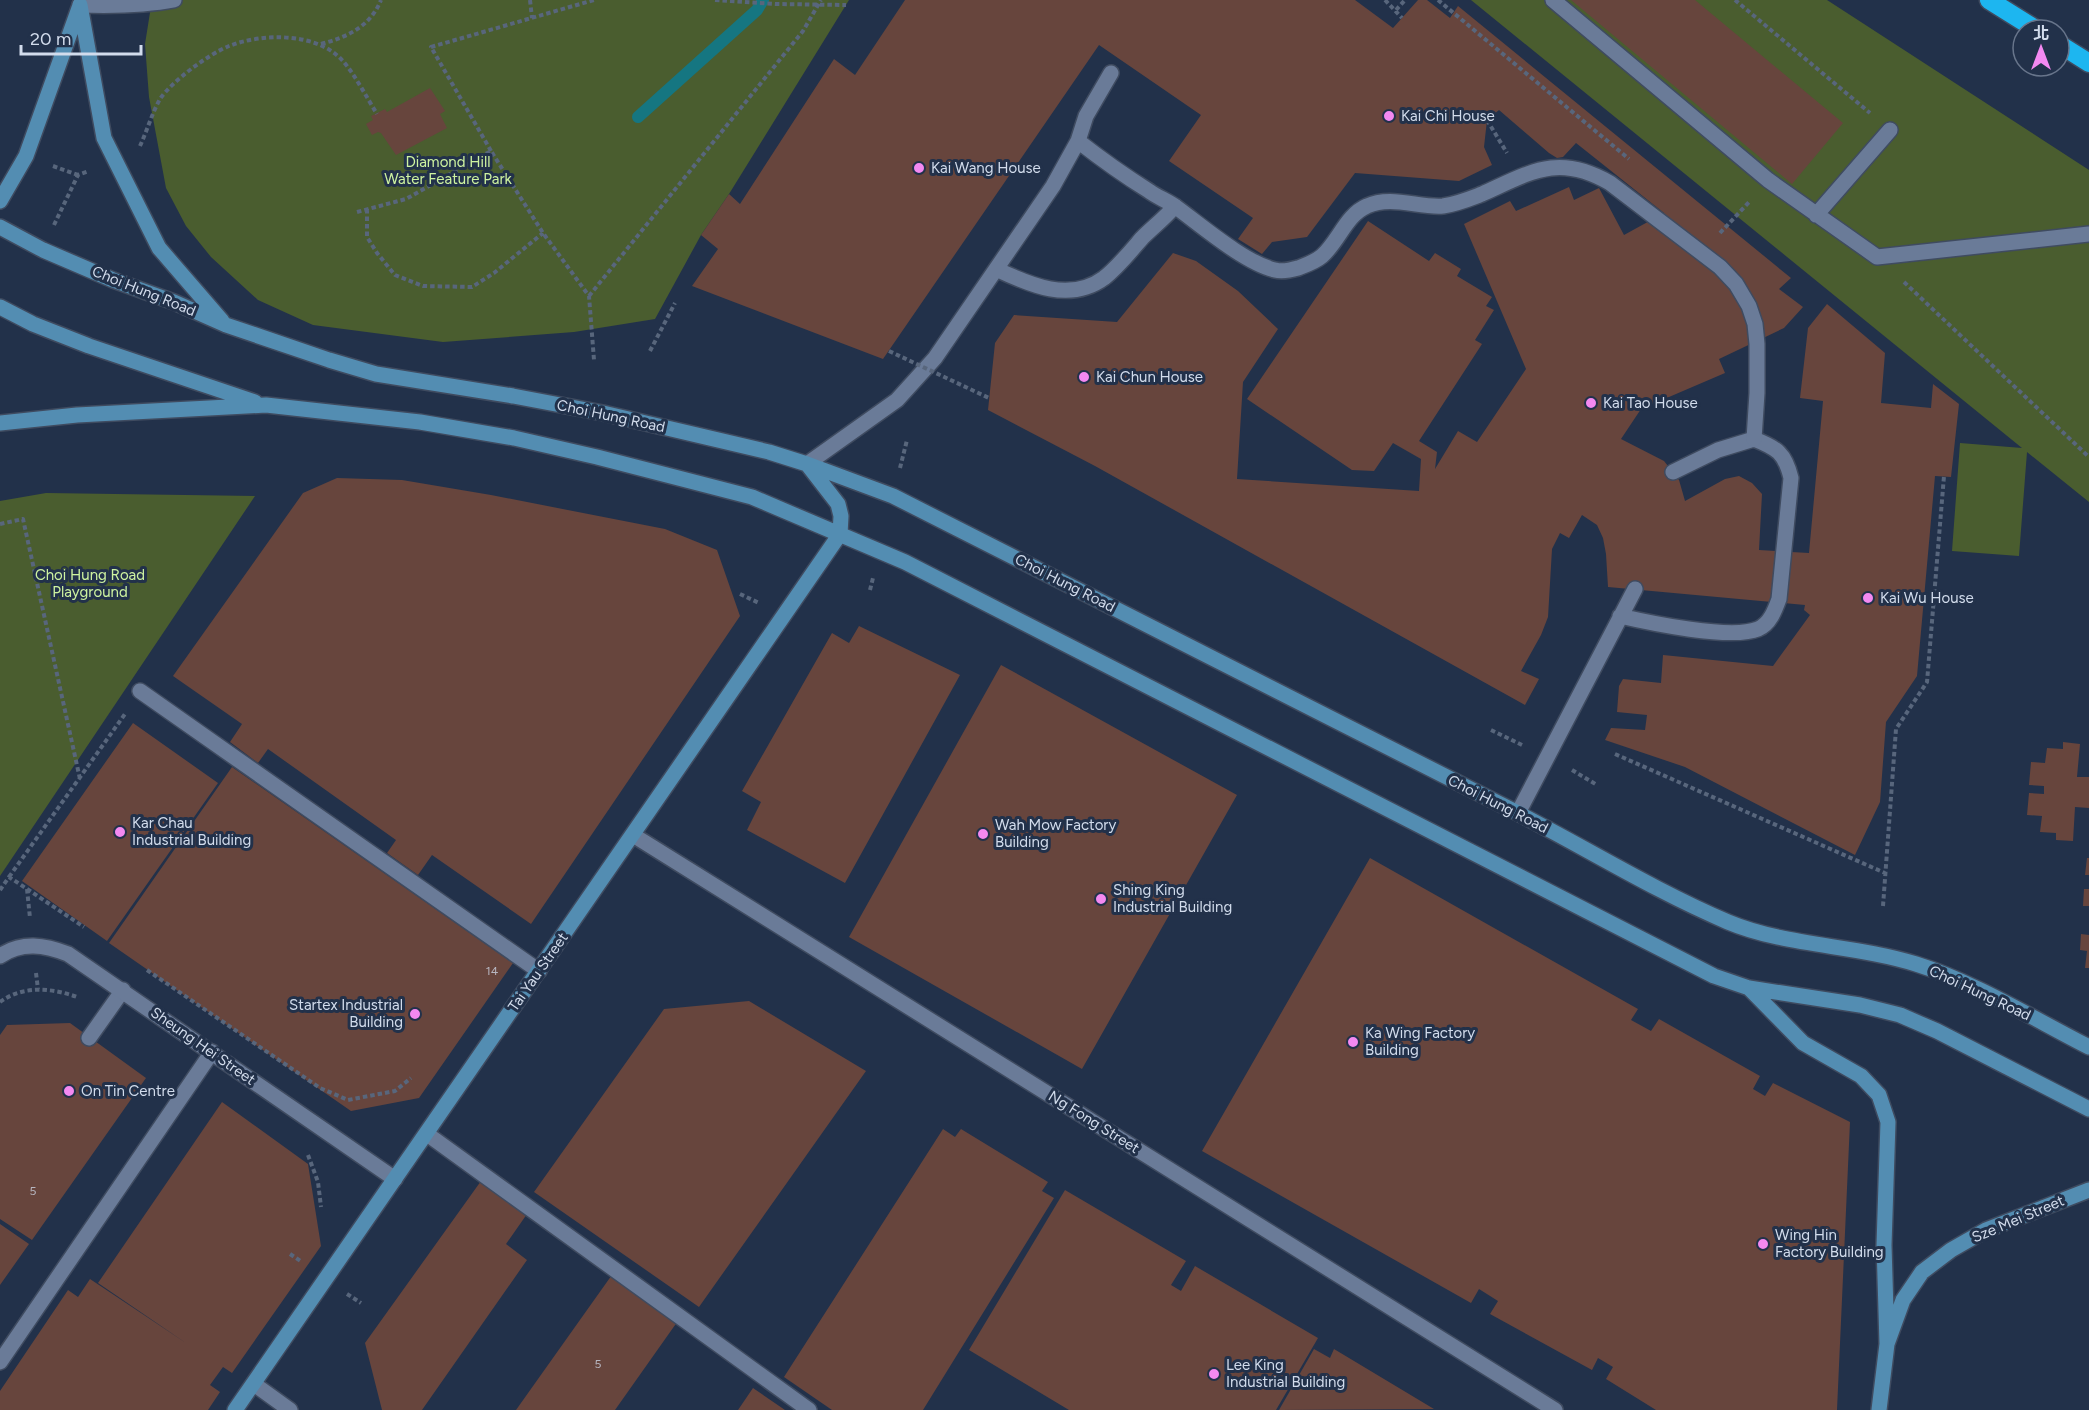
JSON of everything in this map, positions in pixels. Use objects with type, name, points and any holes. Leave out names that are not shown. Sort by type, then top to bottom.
[{"type":"highway","points":[[1989,0],[2018,18]]},
{"type":"highway","points":[[2071,52],[2089,63]]},
{"type":"main road","points":[[0,201],[26,156],[81,3]]},
{"type":"main road","points":[[81,3],[104,138],[159,248],[226,325]]},
{"type":"main road","name":"Choi Hung Road","points":[[0,227],[43,250],[226,325],[376,374],[603,413],[769,452],[893,496],[1730,923],[1778,936],[1870,952],[1917,964],[1965,983],[2089,1047]]},
{"type":"main road","points":[[0,307],[33,324],[89,346],[266,405]]},
{"type":"main road","points":[[0,423],[77,415],[266,405],[420,422],[514,438],[752,497],[916,568],[1714,976],[1749,988],[1860,1005],[1900,1015],[1937,1031],[2089,1109]]},
{"type":"main road","points":[[807,464],[838,504],[841,516],[840,534]]},
{"type":"main road","name":"Tai Yau Street","points":[[235,1410],[840,534]]},
{"type":"main road","points":[[1749,988],[1803,1043],[1861,1076],[1879,1095],[1888,1122],[1884,1245],[1887,1344]]},
{"type":"main road","name":"Sze Mei Street","points":[[1880,1410],[1887,1344],[1903,1300],[1922,1272],[1951,1250],[1986,1230],[2089,1190]]},
{"type":"street","points":[[81,3],[122,6],[174,0]]},
{"type":"street","points":[[1553,0],[1768,180],[1877,257],[2089,234]]},
{"type":"street","points":[[807,464],[897,400],[935,358],[1037,212],[1078,141],[1086,116],[1111,73]]},
{"type":"street","points":[[1816,215],[1890,130]]},
{"type":"street","points":[[1078,141],[1148,191],[1175,206],[1189,218],[1256,262],[1276,270],[1293,270],[1308,265],[1322,256],[1352,217],[1366,206],[1382,202],[1445,206],[1462,202],[1539,169],[1558,167],[1594,174],[1610,183],[1720,267],[1736,284],[1749,306],[1755,324],[1757,393],[1754,439]]},
{"type":"street","points":[[996,268],[1018,279],[1053,290],[1072,291],[1090,286],[1117,267],[1175,206]]},
{"type":"street","points":[[1620,616],[1659,626],[1741,633],[1760,628],[1773,616],[1782,582],[1791,478],[1787,462],[1775,448],[1754,439],[1718,450],[1673,472]]},
{"type":"street","points":[[1518,813],[1549,758],[1635,589]]},
{"type":"street","points":[[140,691],[538,971]]},
{"type":"street","name":"Ng Fong Street","points":[[633,835],[1555,1410]]},
{"type":"street","name":"Sheung Hei Street","points":[[0,956],[33,945],[49,947],[68,954],[395,1179]]},
{"type":"street","points":[[89,1038],[123,990]]},
{"type":"street","points":[[0,1362],[212,1052]]},
{"type":"street","points":[[427,1134],[809,1410]]},
{"type":"street","points":[[254,1384],[290,1410]]},
{"type":"path","points":[[321,44],[339,40],[364,27],[381,0]]},
{"type":"path","points":[[530,0],[532,18]]},
{"type":"path","points":[[594,0],[431,47],[490,151],[543,233],[589,296],[594,360]]},
{"type":"path","points":[[715,0],[776,4],[820,2],[846,4]]},
{"type":"path","points":[[1385,0],[1402,18]]},
{"type":"path","points":[[1396,10],[1405,0]]},
{"type":"path","points":[[1438,0],[1637,165]]},
{"type":"path","points":[[1735,0],[1890,130]]},
{"type":"path","points":[[589,296],[803,31],[820,2]]},
{"type":"path","points":[[138,149],[161,98],[189,70],[228,46],[255,38],[293,38],[321,44],[342,59],[377,114]]},
{"type":"path","points":[[1487,120],[1521,177]]},
{"type":"path","points":[[357,212],[406,199],[490,151]]},
{"type":"path","points":[[1720,233],[1745,206]]},
{"type":"path","points":[[367,209],[368,237],[377,253],[395,275],[423,286],[472,287],[494,273],[543,233]]},
{"type":"path","points":[[1711,226],[1728,240]]},
{"type":"path","points":[[1877,257],[2089,457]]},
{"type":"path","points":[[650,351],[675,303]]},
{"type":"path","points":[[889,351],[989,398]]},
{"type":"path","points":[[1883,906],[1896,729],[1927,682],[1944,476]]},
{"type":"path","points":[[0,524],[23,519],[80,779]]},
{"type":"path","points":[[0,890],[140,691]]},
{"type":"path","points":[[1615,753],[1885,873]]},
{"type":"path","points":[[9,877],[85,928]]},
{"type":"path","points":[[144,968],[320,1088],[348,1100],[394,1091],[411,1078]]},
{"type":"green space","name":"Diamond Hill Water Feature Park","points":[[152,0],[849,0],[729,194],[701,235],[655,319],[574,332],[443,342],[313,325],[258,300],[211,257],[186,226],[166,188],[149,97],[145,44]]},
{"type":"green space","points":[[1471,0],[1827,0],[2089,170],[2089,502],[2027,452],[2019,556],[1952,551],[1960,443],[2022,448]]},
{"type":"green space","name":"Choi Hung Road Playground","points":[[46,493],[255,496],[0,876],[0,501]]},
{"type":"building","points":[[905,0],[1355,0],[1393,28],[1418,0],[1427,0],[1450,18],[1458,6],[1791,278],[1779,289],[1803,307],[1784,328],[1719,359],[1725,373],[1641,409],[1621,439],[1664,461],[1679,480],[1685,501],[1725,479],[1739,476],[1752,483],[1762,494],[1759,550],[1809,553],[1823,401],[1800,398],[1808,328],[1827,304],[1885,353],[1881,403],[1931,408],[1933,384],[1959,404],[1951,477],[1935,476],[1917,676],[1886,722],[1880,802],[1855,855],[1685,767],[1605,740],[1611,728],[1645,730],[1647,715],[1617,712],[1619,686],[1623,679],[1661,683],[1663,655],[1773,666],[1810,615],[1804,610],[1805,605],[1608,587],[1603,538],[1597,525],[1582,515],[1569,538],[1560,533],[1552,549],[1548,617],[1521,671],[1539,679],[1525,705],[1095,466],[988,410],[995,343],[1014,315],[1117,322],[1173,253],[1196,261],[1238,291],[1278,329],[1243,382],[1237,479],[1419,491],[1421,459],[1393,443],[1374,471],[1352,470],[1247,399],[1368,221],[1429,261],[1435,253],[1461,269],[1457,276],[1492,297],[1486,306],[1494,310],[1475,340],[1482,344],[1419,441],[1437,452],[1435,469],[1458,431],[1477,442],[1526,369],[1464,224],[1510,201],[1516,211],[1569,187],[1574,200],[1599,188],[1624,235],[1664,213],[1576,143],[1563,157],[1557,158],[1499,110],[1487,120],[1484,147],[1492,165],[1459,181],[1355,173],[1307,237],[1272,242],[1262,254],[1238,239],[1253,218],[1169,161],[1201,115],[1099,45],[883,359],[692,286],[718,249],[701,235],[729,194],[740,204],[834,59],[855,75]]},
{"type":"building","points":[[1571,0],[1695,0],[1843,123],[1792,184]]},
{"type":"building","points":[[430,88],[445,111],[440,114],[447,128],[396,155],[381,133],[372,135],[366,124],[373,120],[371,116],[385,109],[387,112]]},
{"type":"building","points":[[337,478],[402,480],[491,495],[665,529],[717,550],[740,616],[531,924],[432,855],[418,875],[387,853],[396,840],[268,749],[258,763],[230,742],[242,724],[173,676],[303,493]]},
{"type":"building","points":[[859,626],[960,675],[845,883],[747,830],[761,802],[742,791],[832,633],[849,643]]},
{"type":"building","points":[[1001,665],[1237,795],[1082,1069],[849,937]]},
{"type":"building","name":"Kar Chau Industrial Building","points":[[133,723],[218,783],[107,941],[22,881]]},
{"type":"building","points":[[2063,742],[2080,744],[2077,777],[2089,777],[2089,808],[2075,807],[2073,841],[2056,840],[2056,833],[2040,832],[2042,816],[2027,815],[2029,793],[2044,794],[2044,786],[2029,785],[2031,762],[2045,763],[2047,748],[2063,749]]},
{"type":"building","points":[[232,767],[513,963],[419,1098],[351,1111],[109,943]]},
{"type":"building","points":[[1370,858],[1638,1009],[1631,1020],[1651,1031],[1659,1019],[1760,1076],[1753,1089],[1765,1096],[1773,1083],[1850,1122],[1837,1410],[1656,1410],[1606,1379],[1613,1367],[1598,1358],[1592,1370],[1490,1314],[1498,1301],[1479,1289],[1471,1303],[1202,1151]]},
{"type":"building","points":[[2087,858],[2089,858],[2089,875],[2085,875]]},
{"type":"building","points":[[2084,889],[2089,889],[2089,906],[2083,906]]},
{"type":"building","points":[[2081,934],[2089,935],[2089,968],[2085,968],[2087,951],[2080,950]]},
{"type":"building","points":[[749,1001],[866,1071],[699,1307],[534,1192],[664,1009]]},
{"type":"building","name":"On Tin Centre","points":[[70,1023],[146,1078],[32,1240],[0,1219],[0,1035],[7,1025]]},
{"type":"building","points":[[222,1102],[308,1164],[321,1246],[232,1373],[223,1367],[210,1385],[220,1392],[208,1410],[0,1410],[0,1391],[68,1290],[78,1297],[90,1279],[186,1343],[98,1283]]},
{"type":"building","points":[[943,1129],[955,1137],[961,1129],[1048,1182],[1042,1191],[1054,1198],[923,1410],[832,1410],[784,1377]]},
{"type":"building","points":[[481,1181],[527,1214],[506,1244],[527,1260],[422,1410],[382,1410],[365,1343]]},
{"type":"building","points":[[1065,1190],[1186,1261],[1171,1285],[1181,1291],[1195,1266],[1318,1338],[1276,1410],[1069,1410],[969,1350]]},
{"type":"building","points":[[0,1224],[29,1244],[0,1285]]},
{"type":"building","points":[[614,1272],[680,1318],[615,1410],[516,1410]]},
{"type":"building","points":[[1314,1349],[1330,1358],[1334,1349],[1434,1409],[1279,1410]]},
{"type":"building","points":[[753,1388],[785,1410],[738,1410]]},
{"type":"waterway","points":[[638,117],[757,10],[763,0]]},
{"type":"place","name":"Kai Chi House","points":[[1389,116]]},
{"type":"place","name":"Kai Wang House","points":[[919,168]]},
{"type":"place","name":"Kai Chun House","points":[[1084,377]]},
{"type":"place","name":"Kai Tao House","points":[[1591,403]]},
{"type":"place","name":"Kai Wu House","points":[[1868,598]]},
{"type":"place","name":"Kar Chau Industrial Building","points":[[120,832]]},
{"type":"place","name":"Wah Mow Factory Building","points":[[983,834]]},
{"type":"place","name":"Shing King Industrial Building","points":[[1101,899]]},
{"type":"place","name":"Startex Industrial Building","points":[[415,1014]]},
{"type":"place","name":"Ka Wing Factory Building","points":[[1353,1042]]},
{"type":"place","name":"On Tin Centre","points":[[69,1091]]},
{"type":"place","name":"Wing Hin Factory Building","points":[[1763,1244]]},
{"type":"place","name":"Lee King Industrial Building","points":[[1214,1374]]}]
